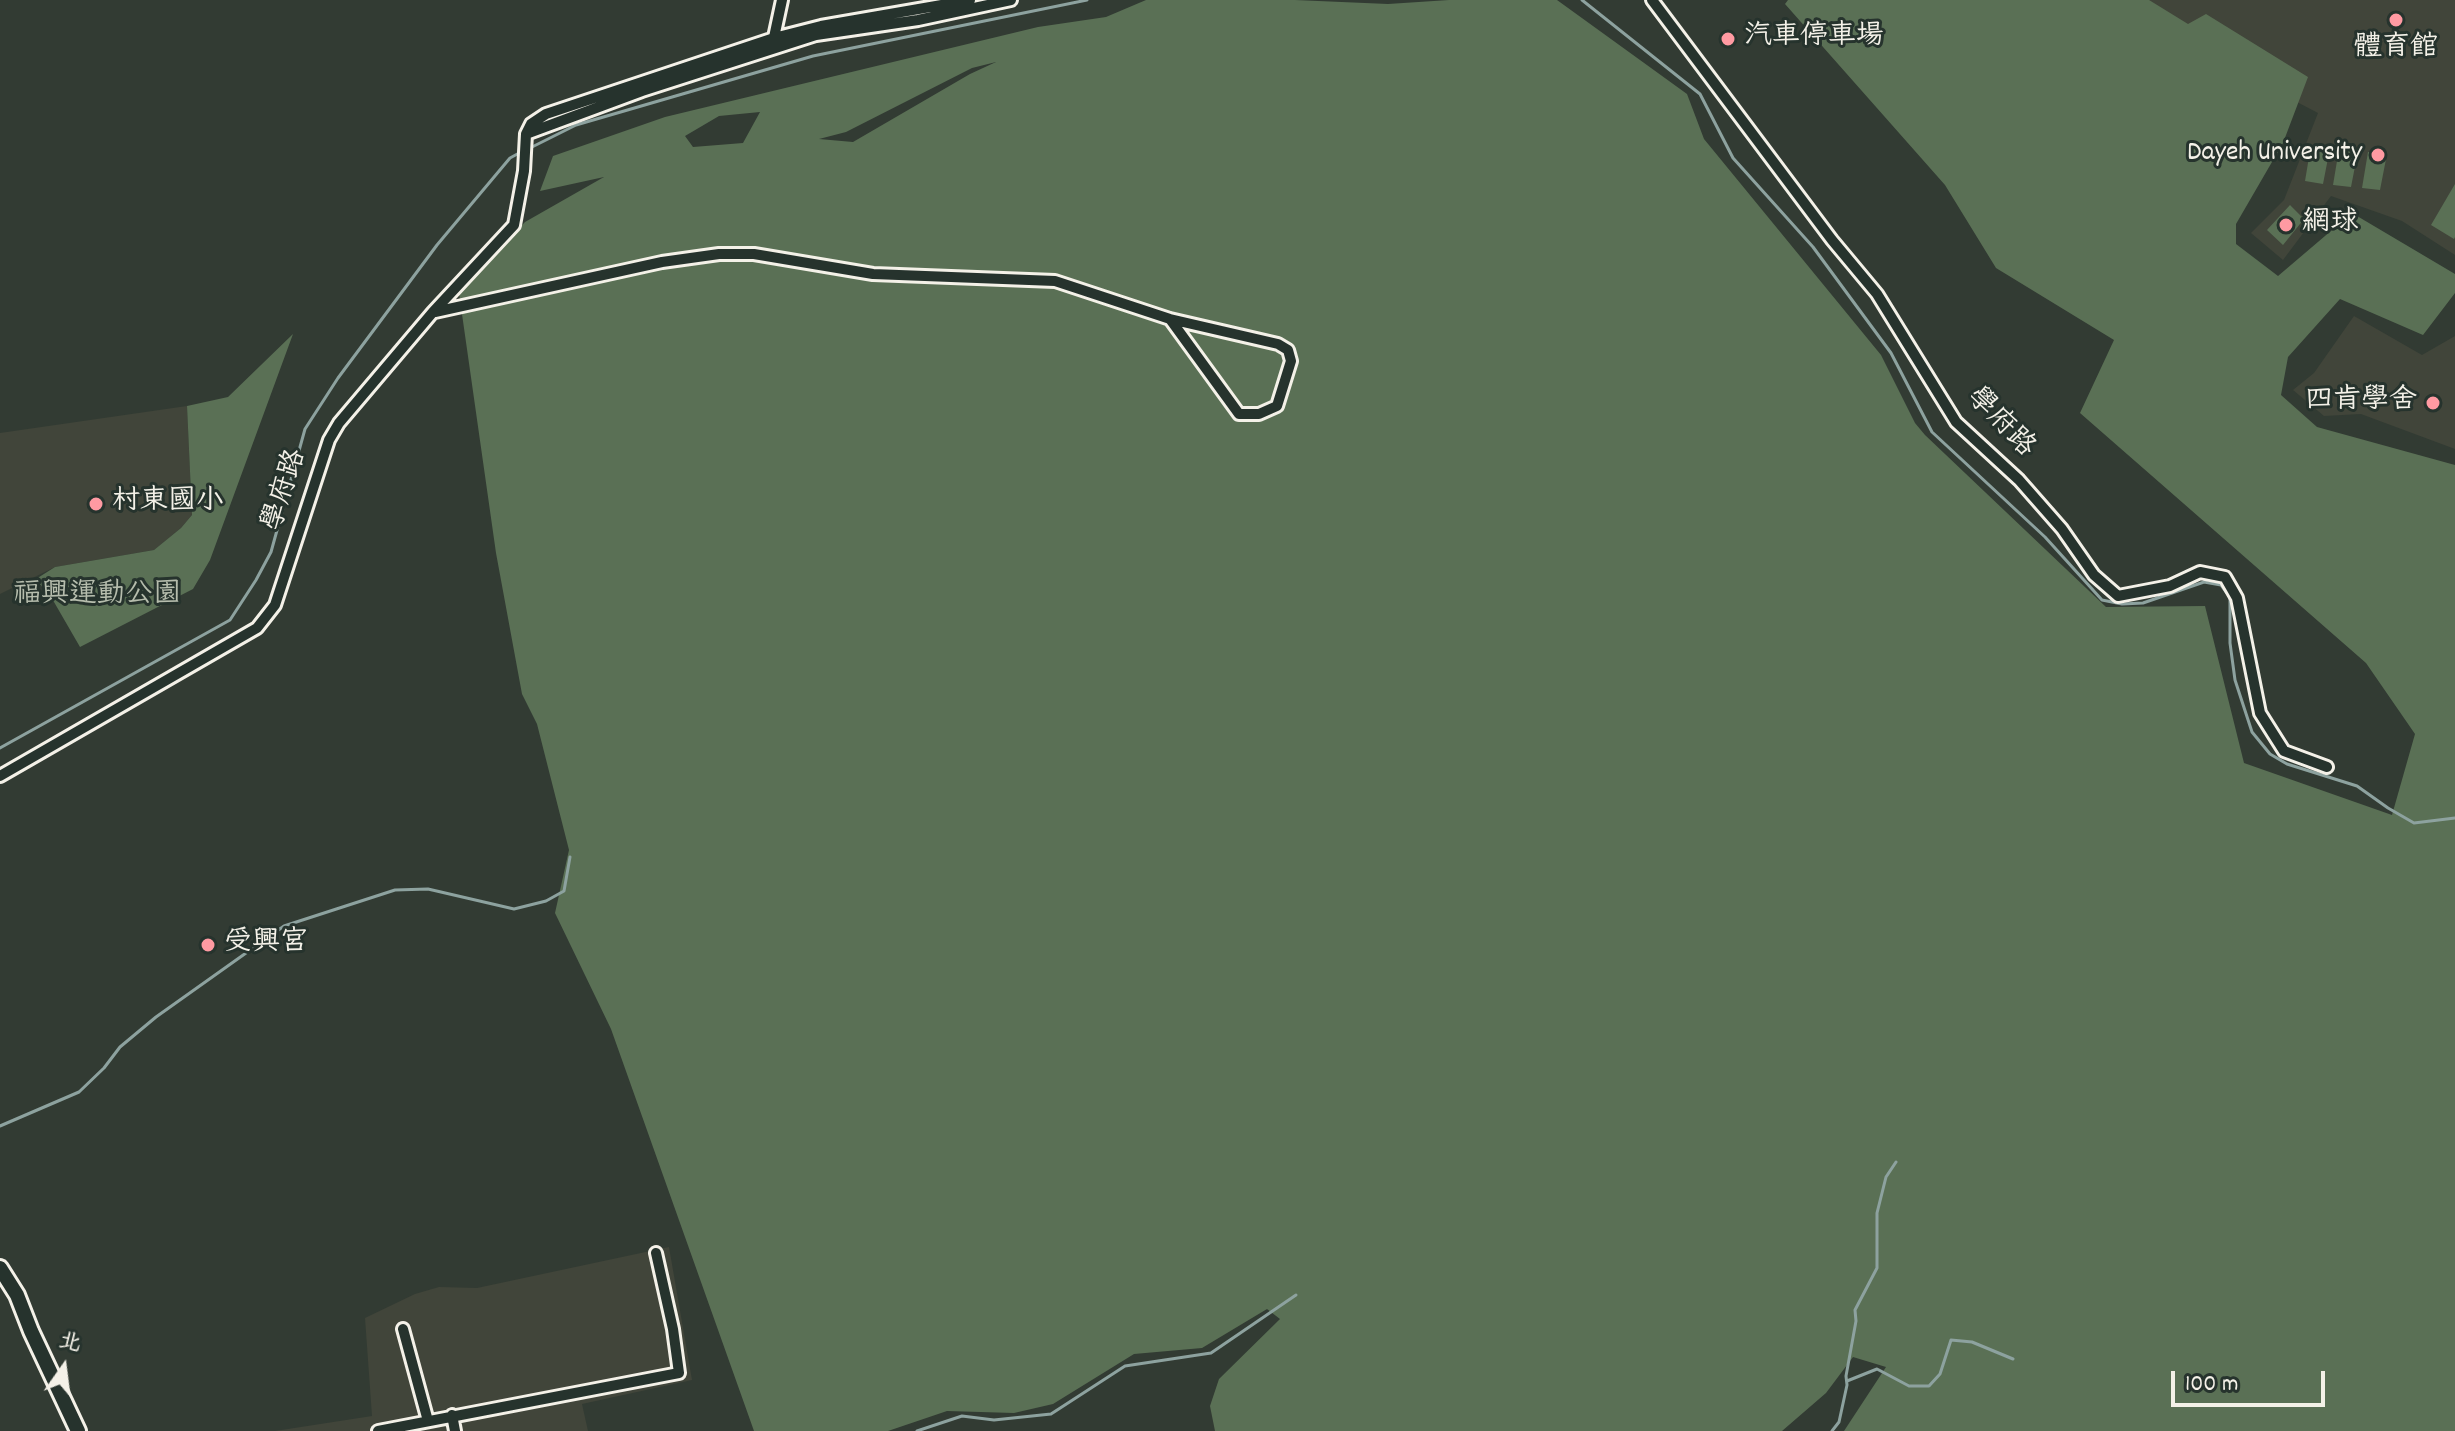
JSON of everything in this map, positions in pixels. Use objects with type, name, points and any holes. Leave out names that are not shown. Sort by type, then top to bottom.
[{"type":"main road","points":[[0,1268],[17,1295],[78,1431]]},
{"type":"street","points":[[769,51],[782,0]]},
{"type":"street","points":[[526,134],[531,124],[546,114],[774,38],[821,26],[970,0]]},
{"type":"street","points":[[526,134],[627,96],[816,35],[918,20],[1011,0]]},
{"type":"street","name":"學府路","points":[[1652,0],[1832,240],[1877,294],[1956,422],[2019,480],[2062,529],[2094,575],[2118,596],[2170,586],[2200,572],[2225,577],[2237,598],[2260,713],[2284,751],[2327,767]]},
{"type":"street","name":"學府路","points":[[0,776],[257,628],[275,605],[329,440],[339,423],[433,312],[514,225],[524,171],[526,134]]},
{"type":"street","points":[[433,312],[662,262],[719,254],[754,254],[873,274],[1055,281],[1170,319],[1278,344],[1288,350],[1291,361],[1277,406],[1259,414],[1239,414],[1170,319]]},
{"type":"street","points":[[378,1431],[679,1373],[656,1253]]},
{"type":"street","points":[[403,1329],[428,1421]]},
{"type":"street","points":[[452,1415],[455,1431]]},
{"type":"shaded area","name":"Dayeh University","points":[[2080,0],[2455,0],[2455,255],[2402,221],[2331,196],[2283,260],[2251,233],[2284,200],[2318,113],[2117,8]]},
{"type":"shaded area","points":[[2354,316],[2422,355],[2455,336],[2455,449],[2361,414],[2324,416],[2293,390],[2314,373]]},
{"type":"shaded area","name":"村東國小","points":[[187,406],[192,515],[181,528],[154,550],[55,567],[0,594],[0,433]]},
{"type":"shaded area","points":[[669,1247],[692,1380],[582,1404],[588,1431],[275,1431],[372,1416],[365,1318],[415,1294],[439,1287],[477,1288]]},
{"type":"green space","points":[[1146,0],[1295,0],[1388,4],[1449,0],[1557,0],[1687,94],[1704,139],[1881,355],[1915,423],[2106,607],[2205,606],[2244,763],[2392,815],[2415,734],[2366,663],[2080,413],[2114,340],[1996,268],[1945,185],[1785,4],[1788,0],[2149,0],[2188,24],[2206,14],[2308,77],[2283,143],[2236,224],[2236,244],[2278,276],[2352,213],[2455,274],[2455,293],[2423,335],[2340,299],[2288,357],[2281,395],[2317,427],[2455,465],[2455,1431],[1844,1431],[1886,1367],[1853,1357],[1826,1393],[1782,1431],[1215,1431],[1210,1406],[1219,1379],[1280,1319],[1267,1309],[1202,1348],[1134,1354],[1053,1404],[1014,1413],[947,1411],[888,1431],[754,1431],[611,1029],[555,913],[569,850],[537,724],[522,694],[496,553],[459,293],[525,222],[604,177],[540,191],[553,156],[665,117],[1038,27],[1106,17]],"holes":[[[996,62],[853,142],[819,139],[846,132],[972,68]],[[760,112],[743,143],[693,147],[685,136],[719,116]]]},
{"type":"green space","name":"網球","points":[[2311,145],[2330,148],[2323,184],[2305,181]]},
{"type":"green space","name":"網球","points":[[2339,149],[2358,151],[2351,187],[2333,185]]},
{"type":"green space","name":"網球","points":[[2368,152],[2387,154],[2380,190],[2362,188]]},
{"type":"green space","points":[[2455,184],[2455,237],[2454,239],[2431,225]]},
{"type":"green space","name":"網球","points":[[2290,205],[2304,219],[2283,245],[2267,230]]},
{"type":"green space","name":"福興運動公園","points":[[293,334],[210,560],[193,589],[80,647],[54,602],[36,579],[55,567],[154,550],[181,528],[192,515],[187,406],[228,397]]},
{"type":"waterway","points":[[528,149],[576,125],[813,56],[1087,0]]},
{"type":"waterway","points":[[1582,0],[1700,94],[1733,158],[1813,247],[1891,353],[1932,432],[2045,537],[2102,600],[2122,604],[2143,603],[2204,582],[2221,585],[2230,597],[2230,643],[2235,680],[2252,732],[2270,754],[2287,764],[2357,786],[2414,823],[2455,818]]},
{"type":"waterway","points":[[0,748],[230,620],[271,552],[305,429],[338,378],[437,245],[510,158],[521,152]]},
{"type":"waterway","points":[[0,1126],[79,1092],[120,1047],[156,1017],[284,926],[395,890],[428,889],[514,909],[546,901],[564,891],[570,857]]},
{"type":"waterway","points":[[1832,1431],[1839,1422],[1847,1385],[1855,1310],[1877,1268],[1877,1213],[1886,1177],[1896,1162]]},
{"type":"waterway","points":[[917,1431],[962,1416],[994,1420],[1051,1414],[1125,1366],[1211,1353],[1296,1295]]},
{"type":"waterway","points":[[1847,1381],[1877,1369],[1909,1386],[1929,1386],[1940,1374],[1951,1340],[1972,1342],[2013,1359]]},
{"type":"place","name":"體育館","points":[[2396,20]]},
{"type":"place","name":"汽車停車場","points":[[1728,39]]},
{"type":"place","name":"Dayeh University","points":[[2378,155]]},
{"type":"place","name":"網球","points":[[2286,225]]},
{"type":"place","name":"四肯學舍","points":[[2433,403]]},
{"type":"place","name":"村東國小","points":[[96,504]]},
{"type":"place","name":"受興宮","points":[[208,945]]}]
